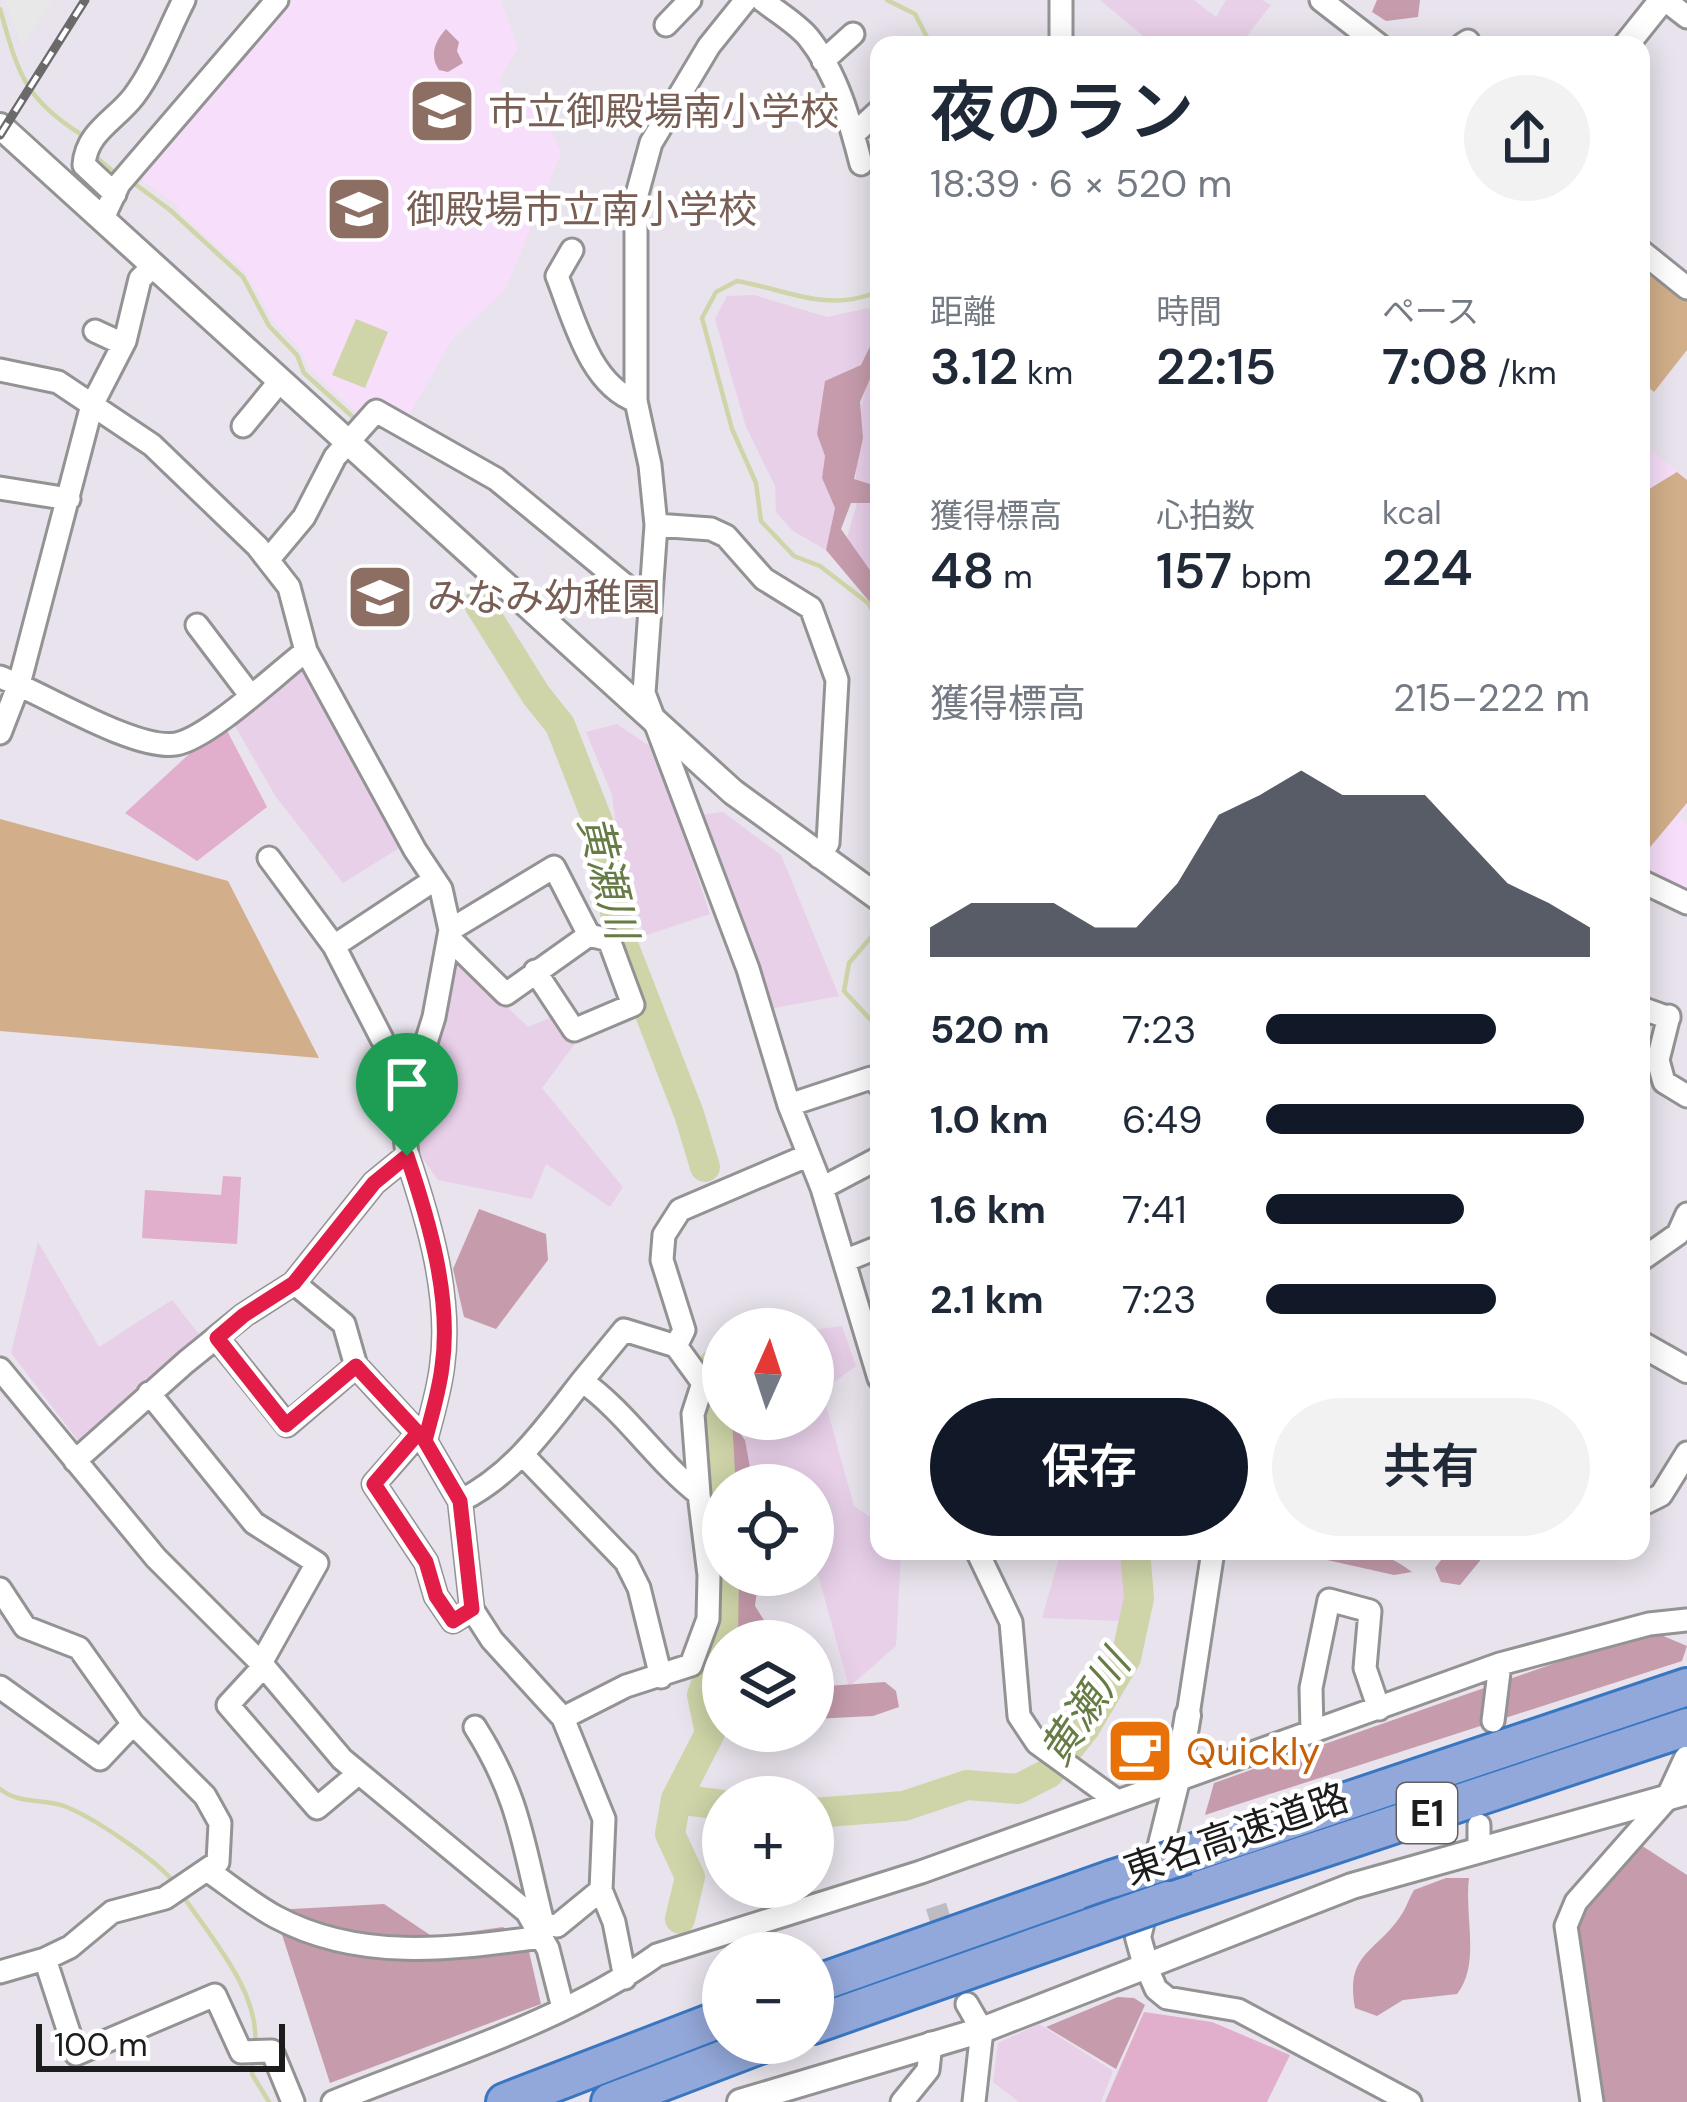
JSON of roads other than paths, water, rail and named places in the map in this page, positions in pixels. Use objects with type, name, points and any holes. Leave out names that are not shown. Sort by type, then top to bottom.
[{"type":"highway","name":"東名高速道路","points":[[834,1978],[1112,1879],[1687,1687]]},
{"type":"highway","name":"東名高速道路","points":[[834,2018],[1168,1900],[1687,1727]]},
{"type":"highway","points":[[505,2102],[702,2026]]},
{"type":"highway","points":[[610,2102],[710,2064]]},
{"type":"street","points":[[122,182],[84,165],[85,154],[92,138],[134,96],[184,0]]},
{"type":"street","points":[[104,218],[122,182],[277,0]]},
{"type":"street","points":[[666,25],[690,0]]},
{"type":"street","points":[[762,0],[807,35],[823,61],[849,116],[861,164]]},
{"type":"street","points":[[1060,36],[1061,0]]},
{"type":"street","points":[[1322,0],[1368,36]]},
{"type":"street","points":[[1633,36],[1663,0],[1687,17]]},
{"type":"street","points":[[737,3],[651,143],[636,198],[636,401],[650,465],[656,525],[644,693],[748,969],[870,1348]]},
{"type":"street","points":[[823,61],[853,34]]},
{"type":"street","points":[[854,134],[870,119]]},
{"type":"street","points":[[0,126],[733,792],[870,892]]},
{"type":"street","points":[[572,250],[557,276],[588,352],[615,394],[636,401]]},
{"type":"street","points":[[1650,258],[1687,287]]},
{"type":"street","points":[[0,733],[9,680],[69,499],[92,405],[123,344],[140,279],[154,265]]},
{"type":"street","points":[[94,331],[123,344]]},
{"type":"street","points":[[0,370],[58,382],[152,445],[268,560],[289,586],[306,651],[441,889],[451,935],[403,1116],[407,1156],[424,1207],[444,1315],[442,1367],[422,1437],[374,1484],[426,1562],[436,1596],[453,1621],[472,1609]]},
{"type":"street","points":[[243,426],[280,381]]},
{"type":"street","points":[[268,560],[304,517],[335,457],[376,411],[496,479],[648,604]]},
{"type":"street","points":[[0,488],[69,499]]},
{"type":"street","points":[[656,525],[711,529],[726,536],[764,579],[811,608],[837,680],[828,843],[819,857]]},
{"type":"street","points":[[197,626],[250,694]]},
{"type":"street","points":[[9,680],[142,741],[175,744],[200,734],[306,651]]},
{"type":"street","points":[[269,858],[334,946],[382,1040]]},
{"type":"street","points":[[451,935],[554,866],[589,935]]},
{"type":"street","points":[[334,946],[434,880]]},
{"type":"street","points":[[1650,885],[1687,903]]},
{"type":"street","points":[[451,935],[506,994],[536,971],[589,935],[609,940],[633,1005],[574,1030],[536,971]]},
{"type":"street","points":[[1650,1012],[1669,1017],[1658,1060],[1664,1082],[1687,1096]]},
{"type":"street","points":[[790,1105],[870,1079]]},
{"type":"street","points":[[676,1346],[684,1330],[662,1260],[664,1235],[680,1210],[808,1155]]},
{"type":"street","points":[[75,1461],[244,1315],[294,1283],[374,1183],[407,1156]]},
{"type":"street","points":[[822,1188],[870,1163]]},
{"type":"street","points":[[1650,1254],[1678,1234],[1687,1214]]},
{"type":"street","points":[[844,1261],[870,1251]]},
{"type":"street","points":[[294,1283],[344,1324],[356,1366],[422,1437],[460,1501],[472,1609],[492,1640],[563,1718],[604,1819],[601,1890],[614,1922],[625,1978]]},
{"type":"street","points":[[460,1501],[488,1487],[523,1455],[625,1330],[676,1346],[704,1383],[693,1414],[709,1575],[708,1619],[691,1665],[626,1687],[563,1718]]},
{"type":"street","points":[[217,1338],[286,1425],[356,1366]]},
{"type":"street","points":[[1650,1349],[1687,1370]]},
{"type":"street","points":[[0,1369],[156,1558],[262,1665],[342,1759],[527,1912],[542,1937],[563,2008]]},
{"type":"street","points":[[582,1381],[602,1395],[673,1474],[699,1494]]},
{"type":"street","points":[[149,1393],[254,1522],[317,1563],[262,1665],[228,1705],[317,1808],[359,1773]]},
{"type":"street","points":[[1650,1500],[1661,1495],[1687,1453]]},
{"type":"street","points":[[523,1455],[626,1562],[638,1588],[662,1676]]},
{"type":"street","points":[[981,1560],[1011,1622],[1019,1716],[1037,1743],[1117,1801]]},
{"type":"street","points":[[1213,1560],[1178,1780],[1138,1937],[1147,1966],[1156,1989],[1167,1998],[1238,2010],[1410,2102]]},
{"type":"street","points":[[0,1588],[25,1627],[79,1648],[133,1724],[205,1796],[220,1823],[218,1862],[207,1870],[165,1898],[112,1912],[70,1947],[0,1972]]},
{"type":"street","points":[[1312,1731],[1311,1688],[1329,1600],[1370,1611],[1365,1668],[1379,1709]]},
{"type":"street","points":[[333,2102],[563,2008],[625,1978],[657,1955],[921,1871],[1501,1664],[1649,1624],[1687,1620]]},
{"type":"street","points":[[1493,1721],[1501,1664]]},
{"type":"street","points":[[0,1688],[100,1759],[133,1724]]},
{"type":"street","points":[[475,1727],[502,1770],[520,1817],[543,1923],[557,1926],[601,1890]]},
{"type":"street","points":[[1592,2102],[1566,1926],[1576,1902],[1676,1796],[1686,1757]]},
{"type":"street","points":[[740,2102],[982,2030],[1479,1838],[1676,1796]]},
{"type":"street","points":[[207,1870],[277,1918],[345,1945],[438,1951],[542,1937]]},
{"type":"street","points":[[45,1959],[76,2054],[215,1995],[241,2052],[272,2051],[292,2102]]},
{"type":"street","points":[[968,2003],[982,2030],[974,2102]]},
{"type":"street","points":[[902,2102],[928,2070],[931,2044]]},
{"type":"waterway","name":"黄瀬川","points":[[887,0],[915,14],[926,36]]},
{"type":"waterway","points":[[0,9],[26,82],[47,109],[82,135]]},
{"type":"waterway","points":[[97,158],[115,173]]},
{"type":"waterway","points":[[131,181],[243,277],[269,326],[297,355],[304,373],[354,418]]},
{"type":"waterway","name":"黄瀬川","points":[[870,294],[822,300],[737,281],[716,292],[702,318],[732,429],[756,483],[761,521],[794,556],[820,566],[870,606]]},
{"type":"waterway","name":"黄瀬川","points":[[479,604],[560,725],[600,827],[619,934],[705,1167]]},
{"type":"waterway","name":"黄瀬川","points":[[870,938],[849,963],[844,991],[870,1019]]},
{"type":"waterway","name":"黄瀬川","points":[[718,1440],[720,1464]]},
{"type":"waterway","name":"黄瀬川","points":[[834,1811],[904,1806],[967,1785],[1018,1789],[1049,1773],[1085,1728],[1126,1658],[1139,1598],[1136,1560]]},
{"type":"waterway","name":"黄瀬川","points":[[680,1919],[690,1877],[670,1834],[676,1799],[710,1733],[702,1695],[723,1637],[724,1596]]},
{"type":"waterway","points":[[0,1789],[15,1797],[64,1806],[90,1819],[140,1852],[175,1884]]},
{"type":"waterway","name":"黄瀬川","points":[[676,1799],[702,1802]]},
{"type":"waterway","points":[[181,1893],[242,1986],[255,2026],[255,2047]]},
{"type":"waterway","points":[[253,2058],[252,2074],[269,2102]]},
{"type":"tunnel","points":[[936,1906],[967,2004]]},
{"type":"railway","points":[[0,135],[85,0]]},
{"type":"place","name":"市立御殿場南小学校","points":[[442,111]]},
{"type":"place","name":"御殿場市立南小学校","points":[[359,209]]},
{"type":"place","name":"みなみ幼稚園","points":[[380,597]]},
{"type":"place","name":"Quickly","points":[[1140,1751]]}]
